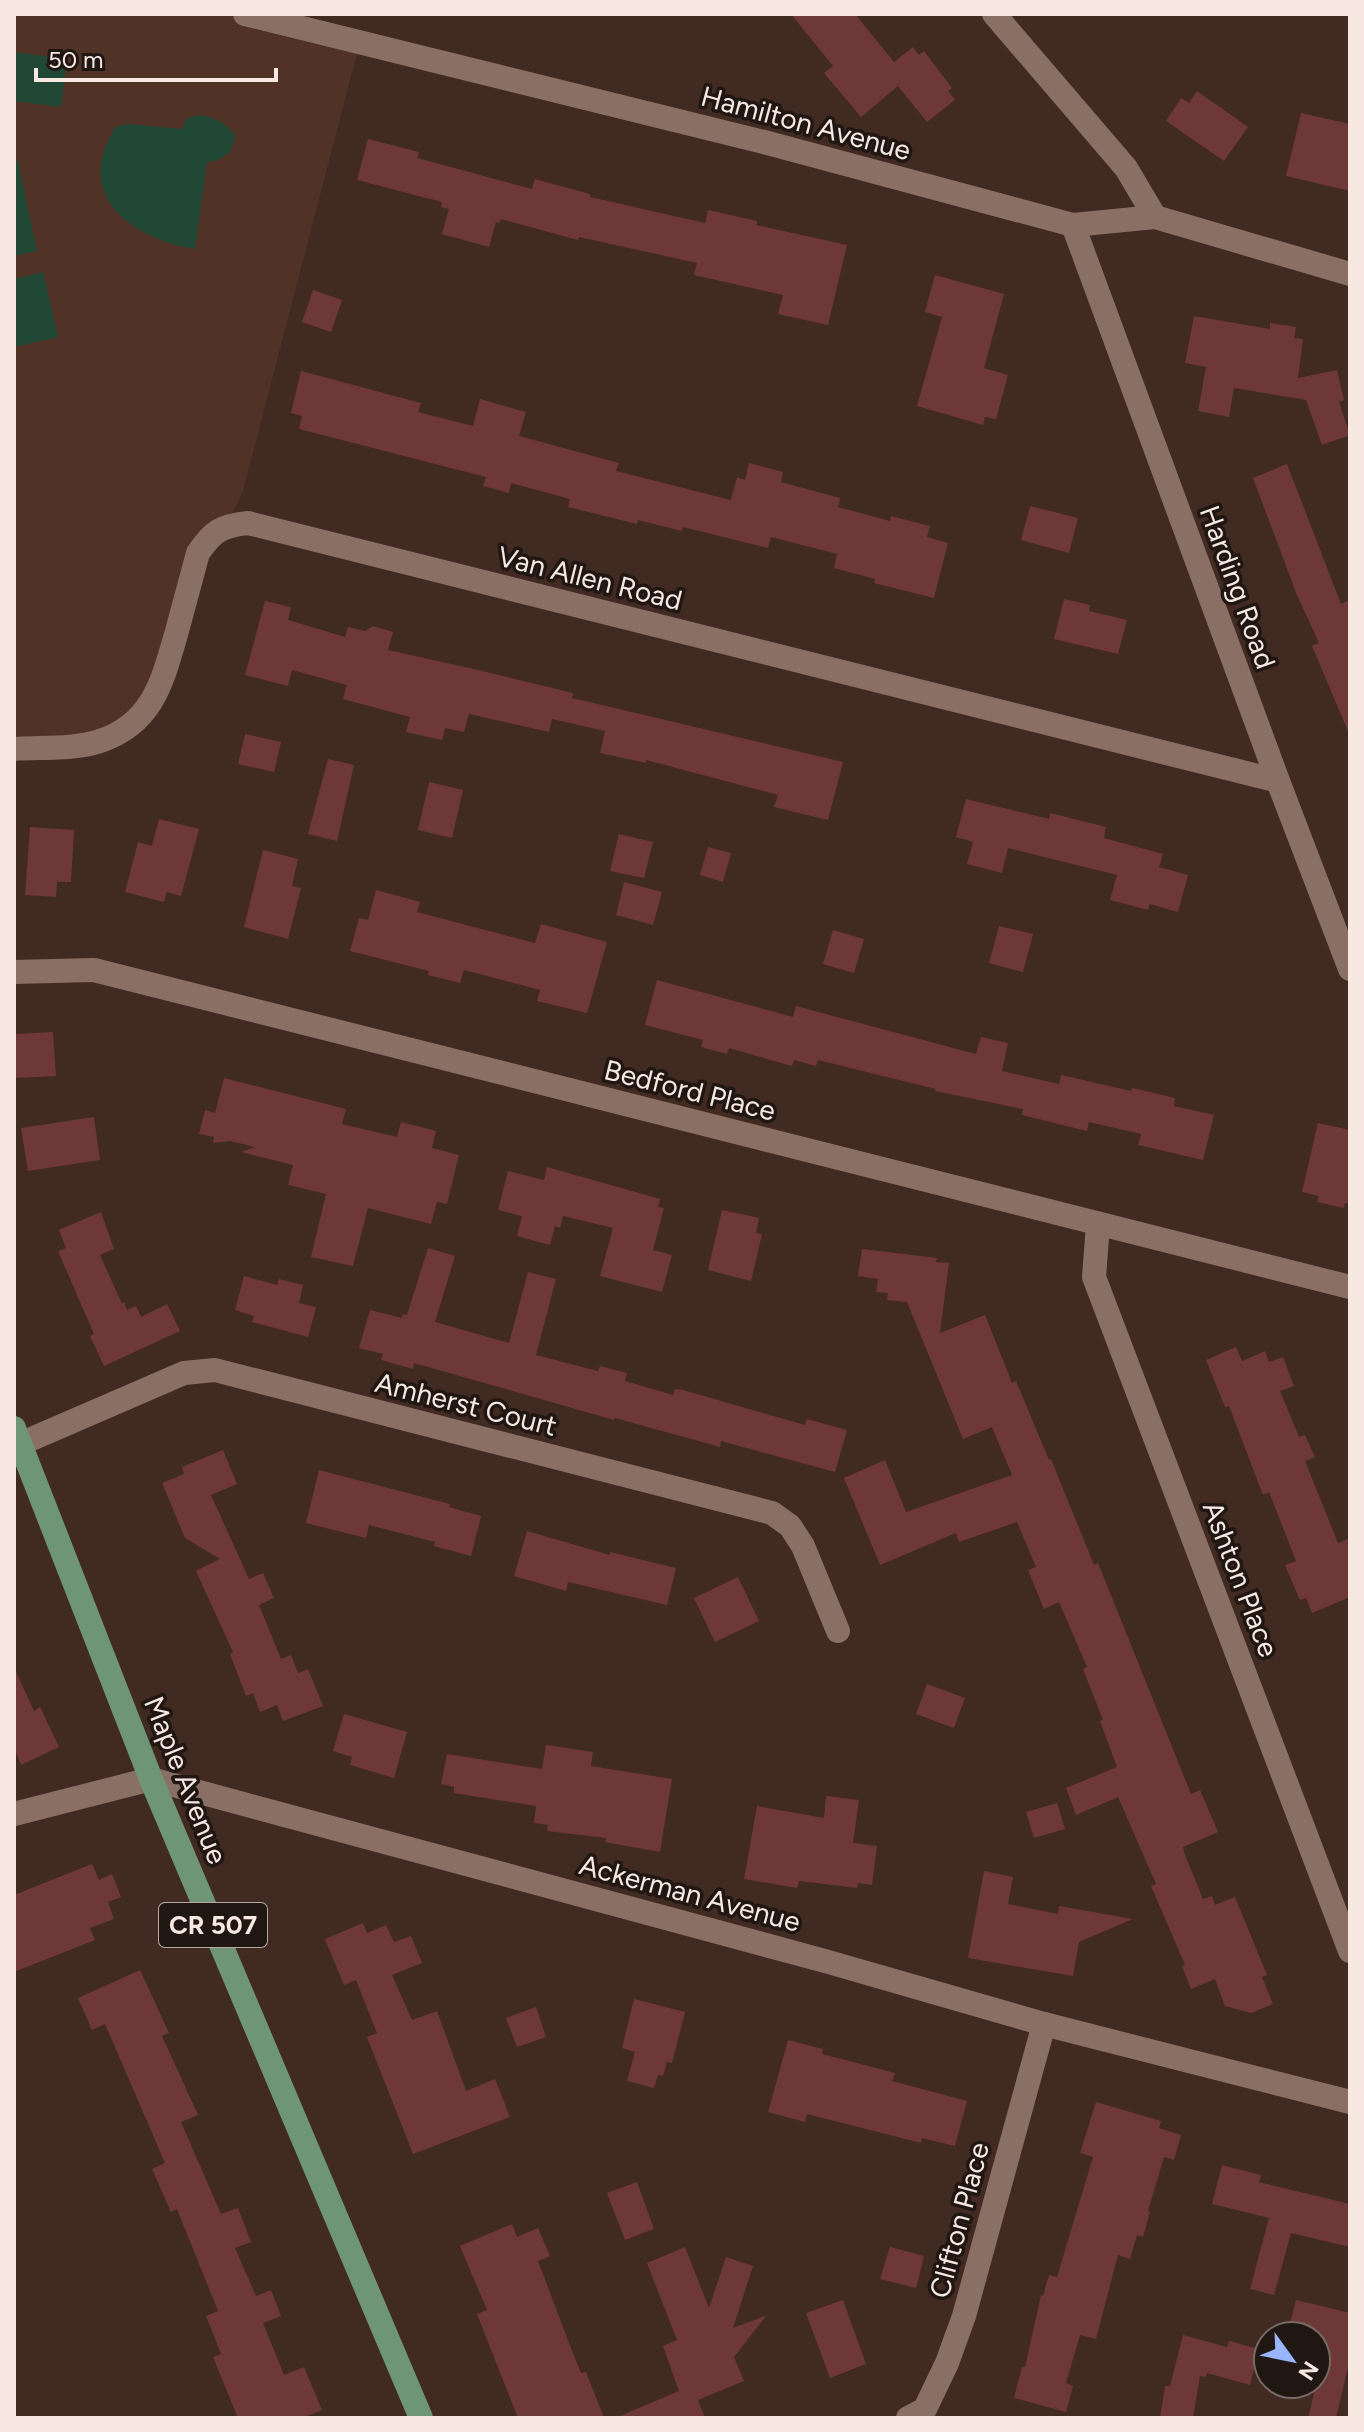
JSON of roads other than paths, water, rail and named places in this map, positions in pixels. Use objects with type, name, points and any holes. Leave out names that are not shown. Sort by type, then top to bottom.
[{"type":"main road","name":"Maple Avenue","points":[[17,1436],[151,1779],[421,2418]]},
{"type":"street","name":"Hamilton Avenue","points":[[245,14],[748,138],[1073,225],[1155,217],[1350,274]]},
{"type":"street","points":[[994,14],[1126,168],[1155,217]]},
{"type":"street","name":"Harding Road","points":[[1073,225],[1350,969]]},
{"type":"street","name":"Van Allen Road","points":[[14,749],[101,741],[127,728],[147,709],[162,684],[198,553],[210,537],[227,526],[248,523],[1278,781]]},
{"type":"street","name":"Bedford Place","points":[[14,972],[94,970],[1350,1287]]},
{"type":"street","name":"Ashton Place","points":[[1098,1225],[1094,1277],[1350,1951]]},
{"type":"street","name":"Amherst Court","points":[[17,1436],[184,1373],[215,1370],[772,1513],[790,1526],[803,1546],[838,1631]]},
{"type":"street","name":"Ackerman Avenue","points":[[14,1814],[151,1779],[810,1957],[1044,2024],[1350,2102]]},
{"type":"street","name":"Clifton Place","points":[[908,2418],[925,2409],[947,2363],[964,2316],[1044,2024]]}]
